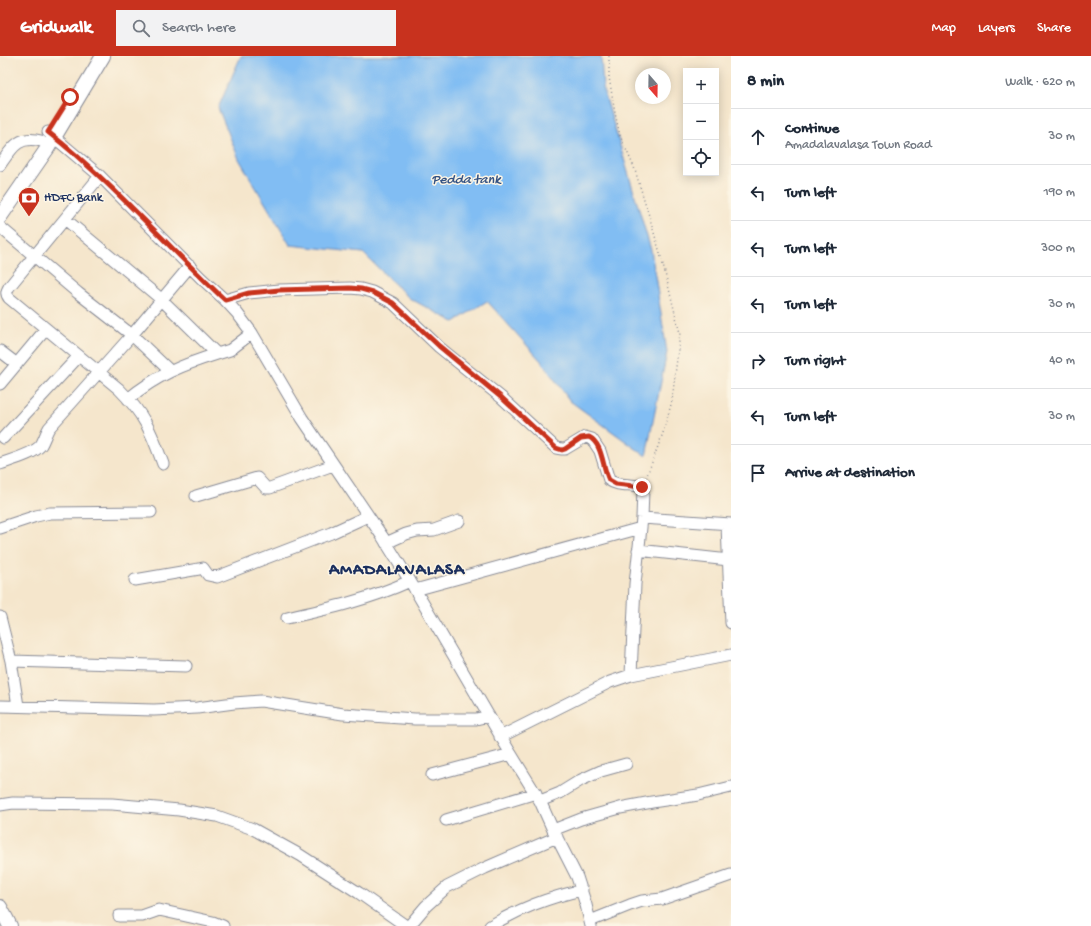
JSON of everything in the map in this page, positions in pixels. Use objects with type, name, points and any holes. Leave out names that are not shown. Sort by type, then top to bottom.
[{"type":"main road","points":[[0,217],[95,56]]},
{"type":"main road","points":[[0,203],[48,137],[103,56]]},
{"type":"main road","points":[[0,907],[10,926]]},
{"type":"main road","points":[[0,921],[3,926]]},
{"type":"street","points":[[0,165],[20,141],[48,137],[100,176],[237,313],[252,333],[302,418],[386,543],[500,737],[538,797],[577,877],[582,890],[590,923],[630,905],[642,901],[662,899],[731,875]]},
{"type":"street","points":[[100,176],[8,287],[6,294],[99,372],[128,399],[144,419],[152,433],[163,464]]},
{"type":"street","points":[[65,218],[162,299],[217,354]]},
{"type":"street","points":[[0,227],[78,293],[132,336],[170,370]]},
{"type":"street","points":[[0,464],[31,452],[39,447],[49,428],[132,336],[190,266]]},
{"type":"street","points":[[225,300],[249,293],[331,288],[361,289],[385,298],[393,303],[439,346],[502,398],[556,448],[562,450],[565,449],[581,438],[589,437],[595,441],[600,451],[609,480],[616,484],[642,487],[641,523],[635,584],[631,676]]},
{"type":"street","points":[[0,384],[46,329]]},
{"type":"street","points":[[128,399],[141,388],[170,370],[230,350],[252,333]]},
{"type":"street","points":[[0,351],[16,364]]},
{"type":"street","points":[[3,438],[79,356]]},
{"type":"street","points":[[196,496],[257,478],[266,488],[270,488],[333,465]]},
{"type":"street","points":[[0,528],[36,516],[50,514],[151,512]]},
{"type":"street","points":[[135,580],[198,568],[202,568],[208,575],[217,577],[331,533],[368,516]]},
{"type":"street","points":[[386,543],[406,534],[417,531],[434,530],[459,521]]},
{"type":"street","points":[[286,618],[320,611],[641,523],[729,525],[731,623]]},
{"type":"street","points":[[638,550],[729,560]]},
{"type":"street","points":[[0,617],[11,661],[18,706]]},
{"type":"street","points":[[500,737],[610,682],[631,676],[731,655]]},
{"type":"street","points":[[11,661],[186,666]]},
{"type":"street","points":[[0,706],[154,710],[197,708],[261,701],[343,714],[415,719],[476,720],[488,716]]},
{"type":"street","points":[[432,775],[511,754]]},
{"type":"street","points":[[446,820],[560,793],[581,780],[601,771],[626,764]]},
{"type":"street","points":[[0,805],[13,803],[112,804],[179,810],[217,816],[253,829],[300,855],[360,893],[408,926],[426,906],[447,887],[555,834],[581,819],[620,808],[698,795],[731,787]]},
{"type":"street","points":[[490,926],[513,912],[556,896],[582,890]]},
{"type":"street","points":[[119,916],[142,916],[159,910],[213,922],[223,926]]},
{"type":"path","points":[[609,56],[609,77],[620,136],[634,167],[650,216],[680,333],[672,401],[663,433],[642,487]]},
{"type":"water","name":"Pedda tank","points":[[241,56],[601,56],[603,88],[651,250],[667,352],[646,456],[570,401],[542,362],[487,301],[454,322],[409,298],[363,253],[290,245],[239,159],[218,108]]},
{"type":"place","name":"HDFC Bank","points":[[29,218]]},
{"type":"district","name":"AMADALAVALASA","points":[[397,571]]},
{"type":"route","points":[[70,97],[48,132],[100,176],[201,278],[225,300],[249,293],[279,290],[350,288],[372,292],[393,303],[439,346],[502,398],[556,448],[562,450],[581,438],[589,437],[595,441],[600,451],[609,480],[616,484],[642,487]]}]
